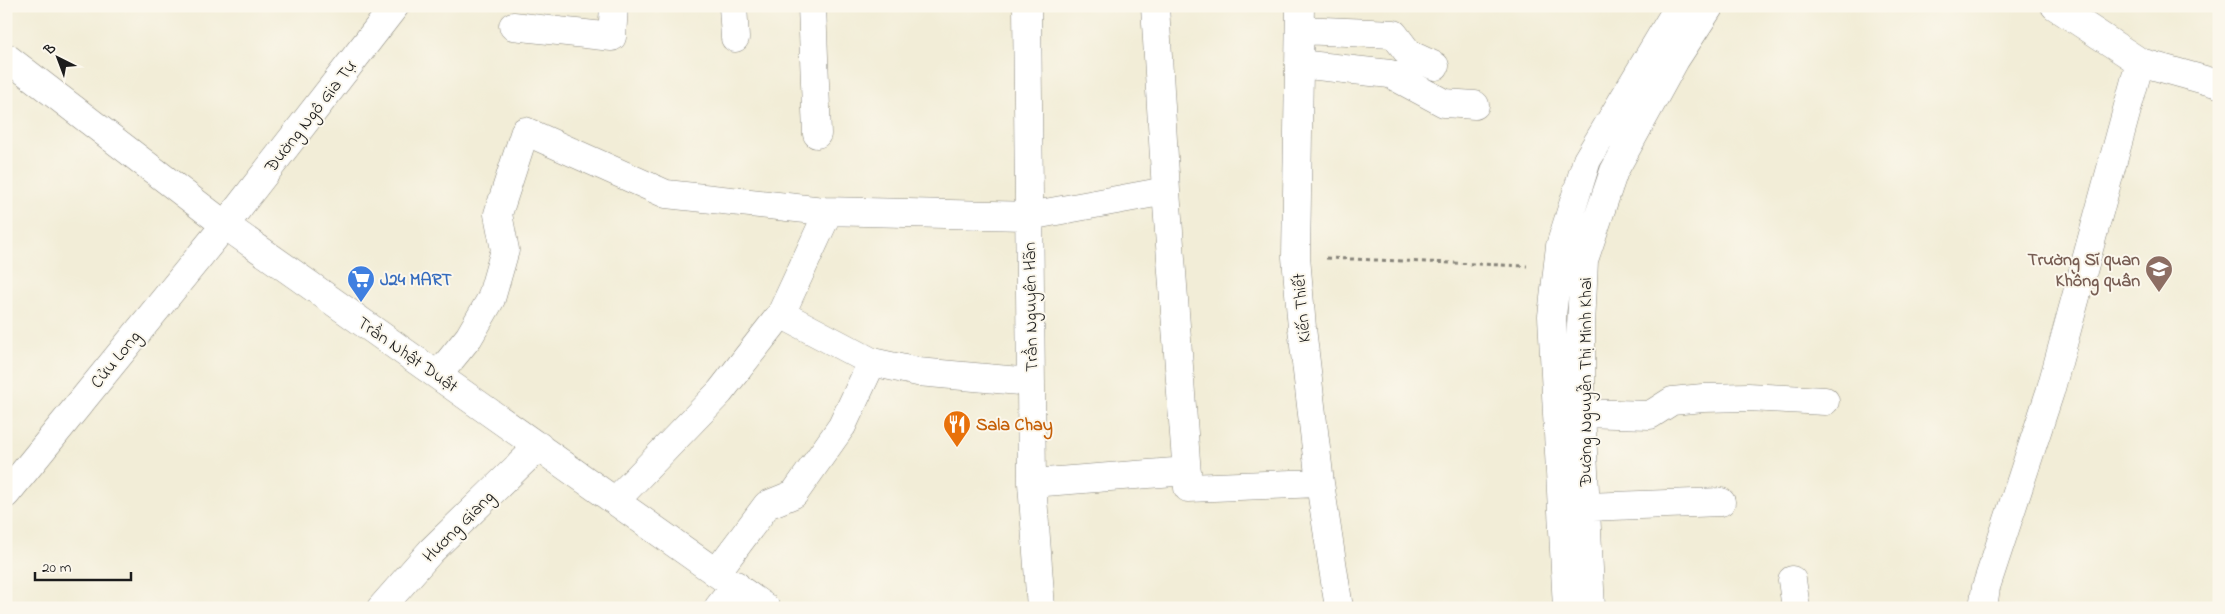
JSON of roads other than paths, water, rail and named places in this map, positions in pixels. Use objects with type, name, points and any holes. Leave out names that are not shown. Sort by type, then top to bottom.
[{"type":"street","name":"Đường Ngô Gia Tự","points":[[225,225],[395,6]]},
{"type":"street","points":[[513,26],[612,37],[614,6]]},
{"type":"street","points":[[732,6],[735,38]]},
{"type":"street","points":[[812,6],[817,134]]},
{"type":"street","name":"Trần Nguyên Hãn","points":[[1028,6],[1032,483],[1041,608]]},
{"type":"street","points":[[1155,6],[1166,191],[1188,488],[1320,483]]},
{"type":"street","name":"Đường Nguyễn Thị Minh Khai","points":[[1567,608],[1552,316],[1560,246],[1587,160],[1679,6]]},
{"type":"street","name":"Đường Nguyễn Thị Minh Khai","points":[[1591,608],[1581,413],[1581,326],[1584,260],[1614,171],[1675,60],[1710,6]]},
{"type":"street","points":[[2055,6],[2140,62],[2219,84]]},
{"type":"street","points":[[1300,18],[1394,34],[1409,54],[1435,66]]},
{"type":"street","name":"Kiến Thiết","points":[[1300,18],[1296,257],[1302,328],[1320,483],[1339,608]]},
{"type":"street","name":"Trần Nhật Duật","points":[[6,57],[225,225],[766,608]]},
{"type":"street","points":[[1983,608],[1986,587],[2050,392],[2140,62]]},
{"type":"street","points":[[1299,64],[1390,74],[1444,103],[1475,105]]},
{"type":"street","points":[[438,375],[469,337],[490,299],[505,250],[498,214],[524,131],[666,194],[824,211],[1029,216],[1166,191]]},
{"type":"street","points":[[616,500],[720,392],[781,314],[824,221],[824,211]]},
{"type":"street","name":"Cửu Long","points":[[6,494],[225,225]]},
{"type":"street","points":[[781,314],[872,362],[918,372],[1031,382]]},
{"type":"street","points":[[718,608],[726,579],[767,505],[794,494],[842,426],[872,362]]},
{"type":"street","points":[[1581,413],[1650,414],[1672,401],[1703,398],[1748,397],[1825,402]]},
{"type":"street","name":"Hương Giang","points":[[381,608],[431,551],[539,446]]},
{"type":"street","points":[[1032,483],[1187,470]]},
{"type":"street","points":[[1586,507],[1721,502]]},
{"type":"street","points":[[1792,580],[1796,608]]},
{"type":"place","name":"Trường Sĩ quan Không quân","points":[[2159,293]]},
{"type":"place","name":"J24 MART","points":[[361,303]]},
{"type":"place","name":"Sala Chay","points":[[957,448]]}]
